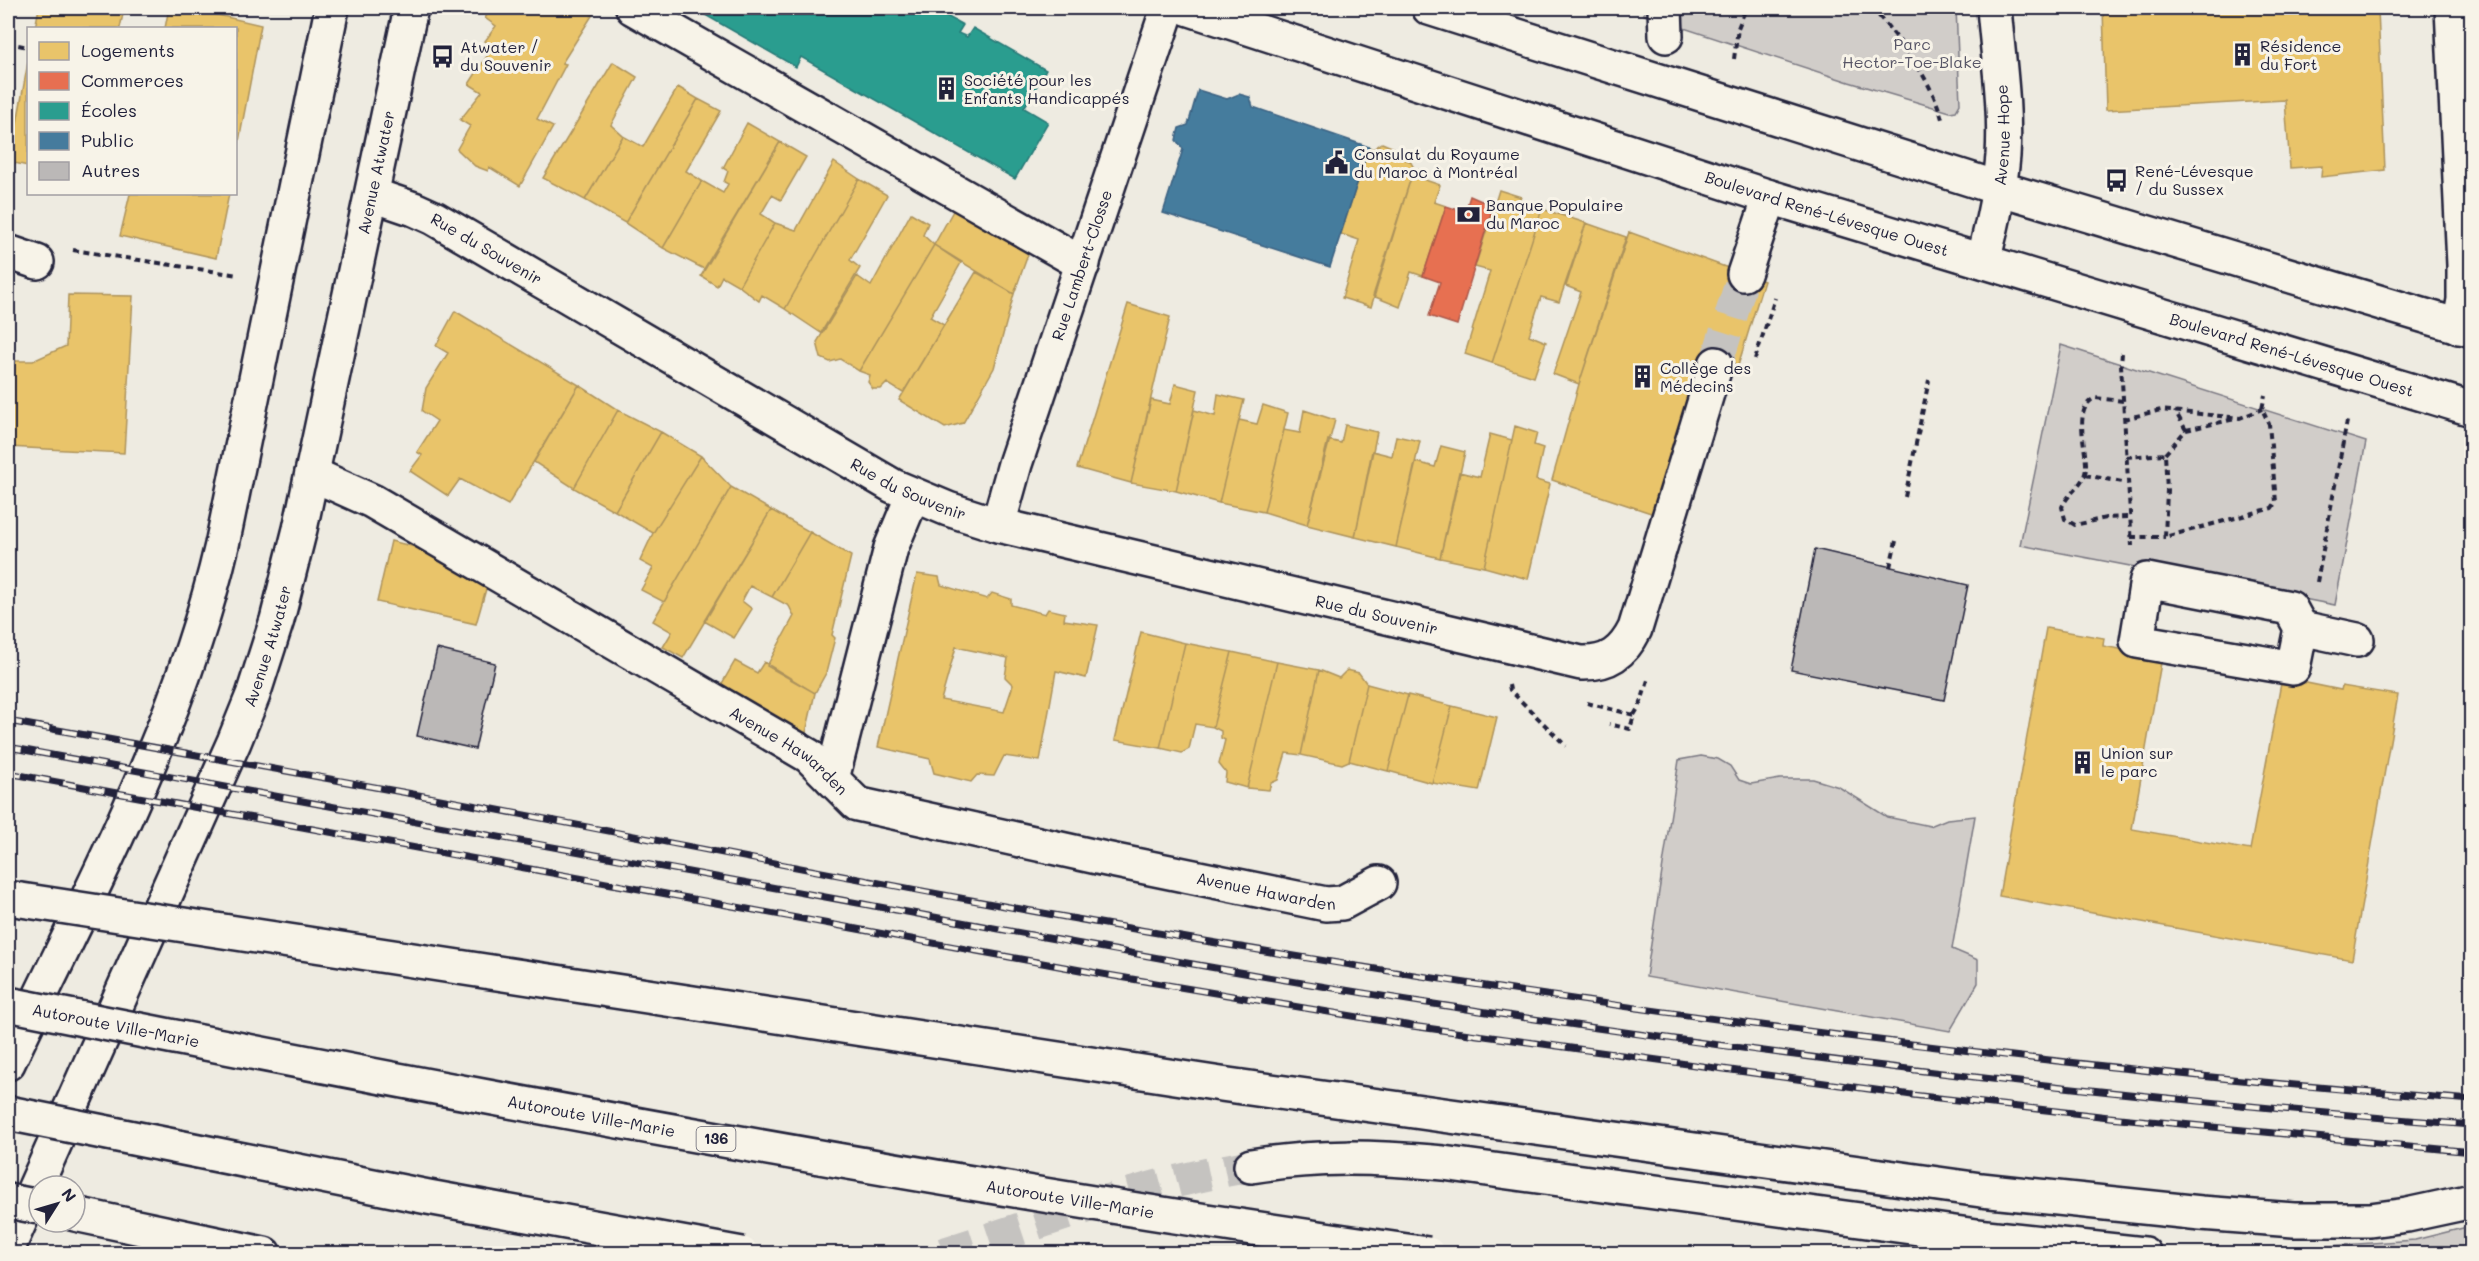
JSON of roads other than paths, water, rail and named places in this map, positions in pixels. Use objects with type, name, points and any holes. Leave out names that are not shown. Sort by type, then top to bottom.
[{"type":"main road","points":[[8,1063],[136,795],[170,714],[199,631],[222,545],[332,8]]},
{"type":"main road","name":"Avenue Atwater","points":[[8,1248],[249,705],[289,575],[373,195],[411,8]]},
{"type":"main road","points":[[633,8],[1083,264]]},
{"type":"main road","name":"Rue Lambert-Closse","points":[[998,525],[1015,464],[1168,8]]},
{"type":"main road","name":"Boulevard René-Lévesque Ouest","points":[[1187,8],[1770,196],[2472,409]]},
{"type":"main road","points":[[1429,8],[1998,188],[2465,328],[2452,8]]},
{"type":"main road","name":"Avenue Hope","points":[[1983,261],[2002,156],[2003,127],[1994,8]]},
{"type":"main road","name":"Rue du Souvenir","points":[[373,195],[414,208],[434,218],[893,486],[948,509],[998,525],[1581,663],[1606,660],[1623,648],[1635,629],[1716,364]]},
{"type":"main road","points":[[1744,274],[1770,196]]},
{"type":"main road","name":"Avenue Hawarden","points":[[312,474],[372,501],[808,756],[857,804],[1095,857],[1326,904],[1342,903],[1379,883]]},
{"type":"main road","points":[[832,779],[891,548],[913,495]]},
{"type":"main road","points":[[2305,629],[2293,668],[2137,641],[2146,580],[2290,608],[2305,629],[2356,639]]},
{"type":"main road","points":[[8,898],[1221,1084],[1981,1190],[2294,1221],[2370,1220],[2407,1215],[2472,1201]]},
{"type":"main road","name":"Autoroute Ville-Marie","points":[[8,1004],[450,1092],[828,1159],[1062,1198],[1428,1254]]},
{"type":"main road","points":[[8,1113],[428,1197],[742,1254]]},
{"type":"main road","points":[[1251,1166],[1311,1158],[1353,1156],[1443,1163],[1966,1234],[2144,1254]]},
{"type":"main road","points":[[8,1201],[27,1205]]},
{"type":"main road","points":[[87,1217],[264,1254]]},
{"type":"tunnel","points":[[1716,364],[1744,274]]},
{"type":"tunnel","points":[[943,1254],[1134,1193],[1173,1182],[1251,1166]]},
{"type":"railway","points":[[8,721],[402,792],[1027,910],[1454,981],[1792,1029],[1962,1050],[2302,1086],[2472,1100]]},
{"type":"railway","points":[[8,747],[1136,954],[1414,1001],[1545,1021],[1942,1073],[2207,1102],[2472,1125]]},
{"type":"railway","points":[[8,773],[1102,974],[1412,1026],[1912,1095],[2109,1117],[2472,1152]]},
{"type":"place","name":"Résidence du Fort","points":[[2242,55]]},
{"type":"place","name":"Atwater / du Souvenir","points":[[442,56]]},
{"type":"place","name":"Société pour les Enfants Handicappés","points":[[946,89]]},
{"type":"place","name":"Consulat du Royaume du Maroc à Montréal","points":[[1336,163]]},
{"type":"place","name":"René-Lévesque / du Sussex","points":[[2117,180]]},
{"type":"place","name":"Banque Populaire du Maroc","points":[[1468,214]]},
{"type":"place","name":"Collège des Médecins","points":[[1642,377]]},
{"type":"place","name":"Union sur le parc","points":[[2083,762]]},
{"type":"park label","name":"Parc Hector-Toe-Blake","points":[[1912,53]]}]
